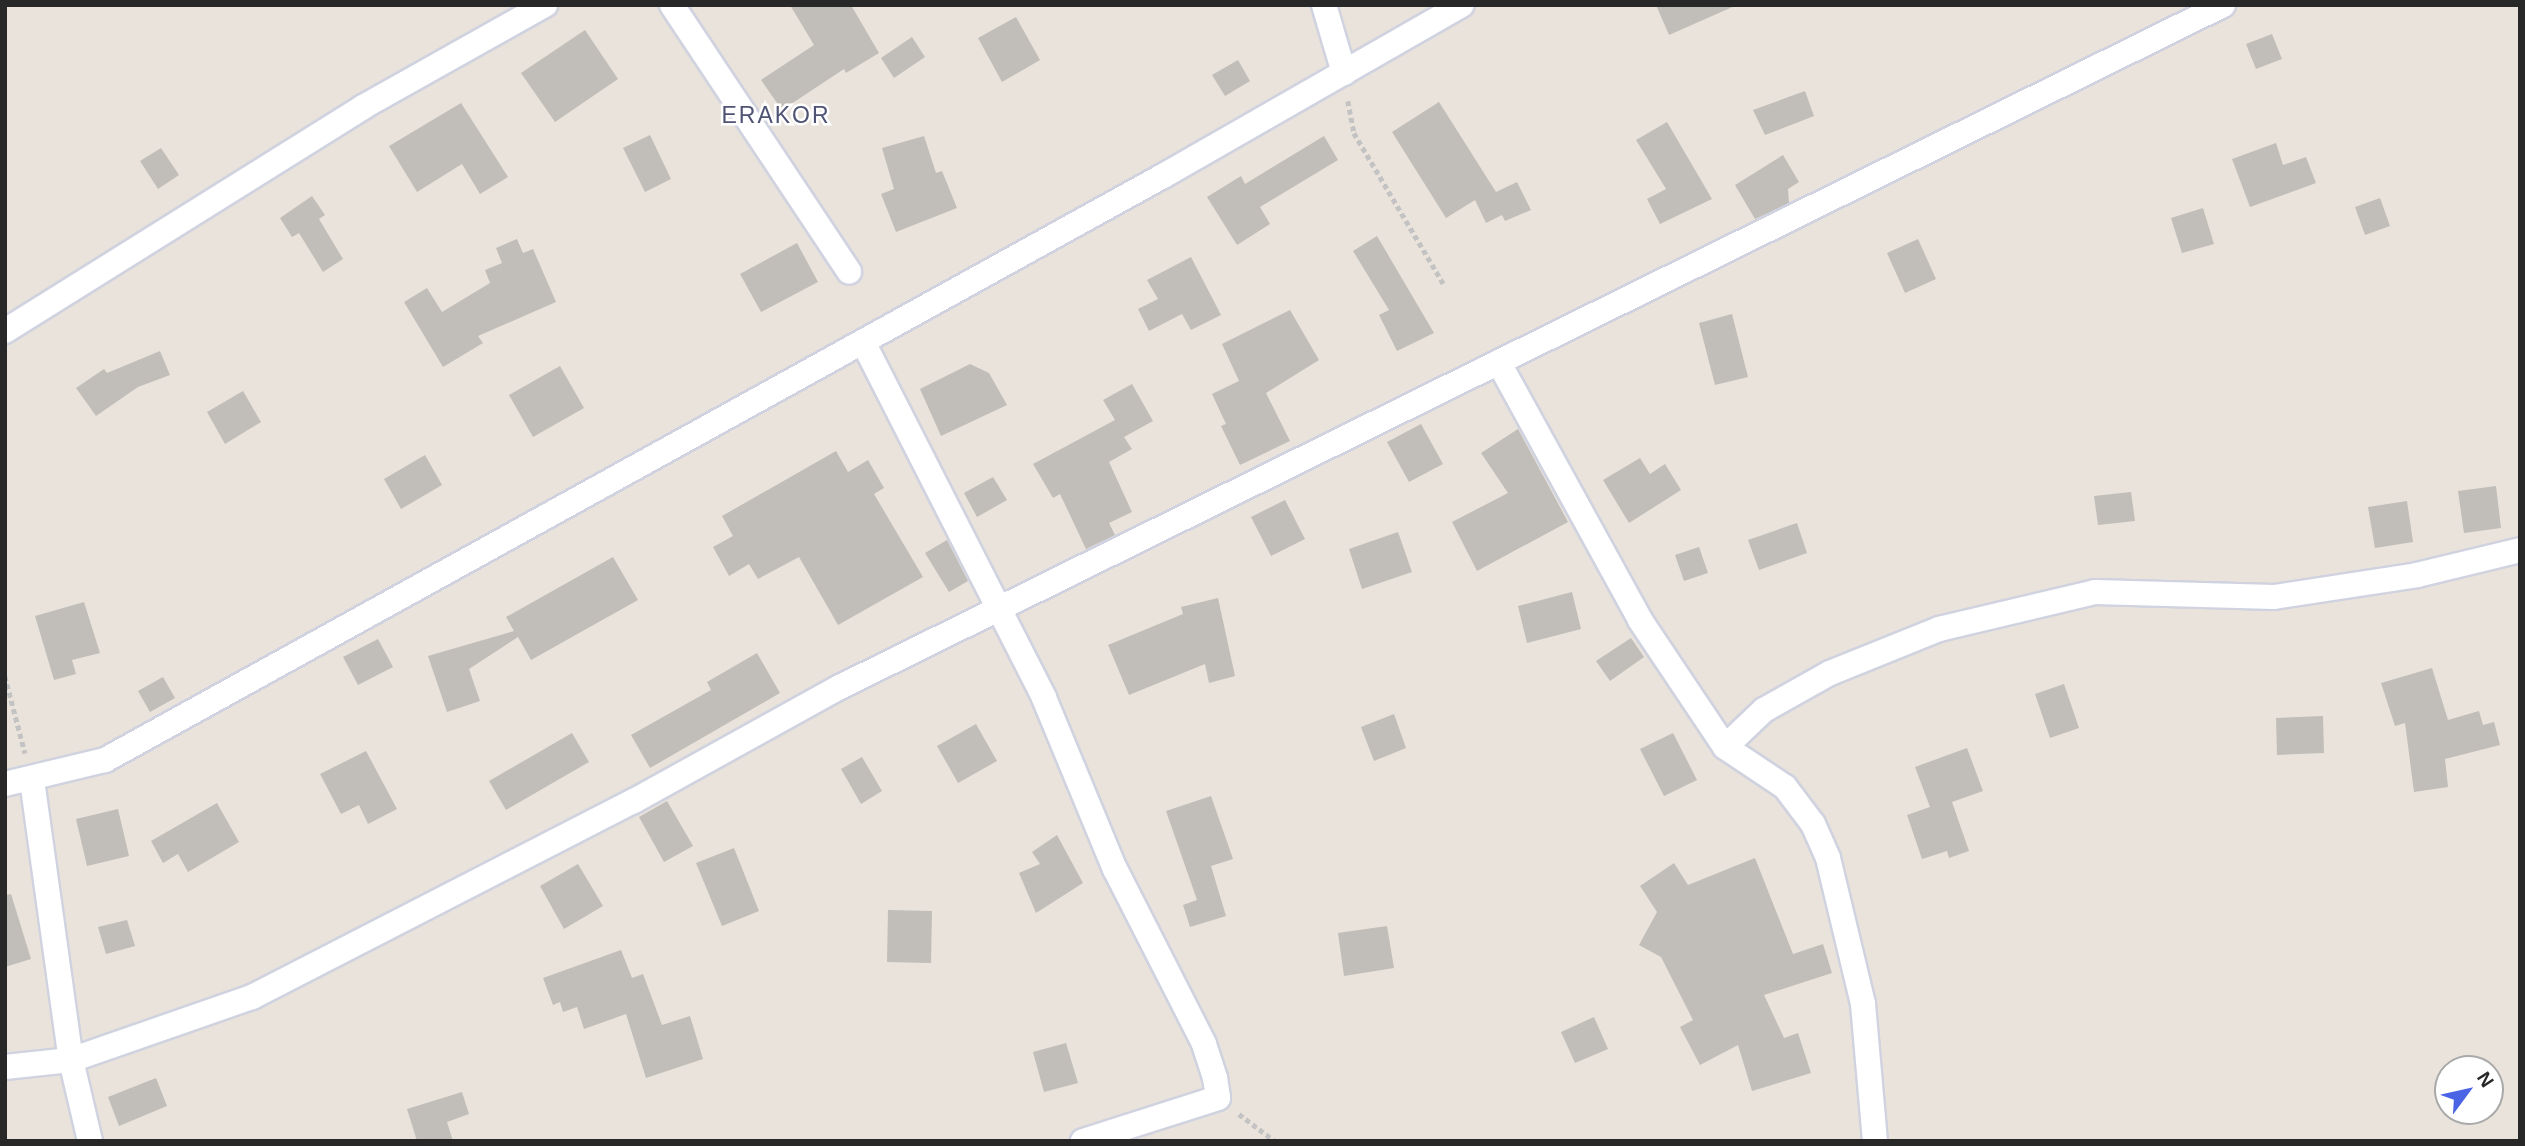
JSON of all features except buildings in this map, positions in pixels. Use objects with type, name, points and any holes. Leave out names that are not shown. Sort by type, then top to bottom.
[{"type":"street","points":[[5,331],[363,107],[545,5]]},
{"type":"street","points":[[672,5],[849,271]]},
{"type":"street","points":[[1324,5],[1343,73]]},
{"type":"street","points":[[5,784],[32,780],[105,760],[494,541],[863,342],[1462,5]]},
{"type":"street","points":[[5,1067],[71,1060],[252,997],[634,801],[840,687],[1500,363],[2193,11],[2223,5]]},
{"type":"street","points":[[863,342],[1044,698],[1115,869],[1204,1044],[1218,1098],[1083,1141]]},
{"type":"street","points":[[1500,363],[1640,620],[1725,747],[1772,777],[1800,803],[1828,858],[1863,1004],[1875,1141]]},
{"type":"street","points":[[1725,747],[1764,710],[1819,679],[1939,629],[2095,593],[2274,597],[2417,575],[2520,550]]},
{"type":"street","points":[[32,780],[71,1060],[90,1141]]},
{"type":"path","points":[[1343,73],[1354,133],[1444,286]]},
{"type":"path","points":[[5,676],[32,780]]},
{"type":"path","points":[[1218,1098],[1275,1141]]},
{"type":"district","name":"ERAKOR","points":[[776,115]]}]
